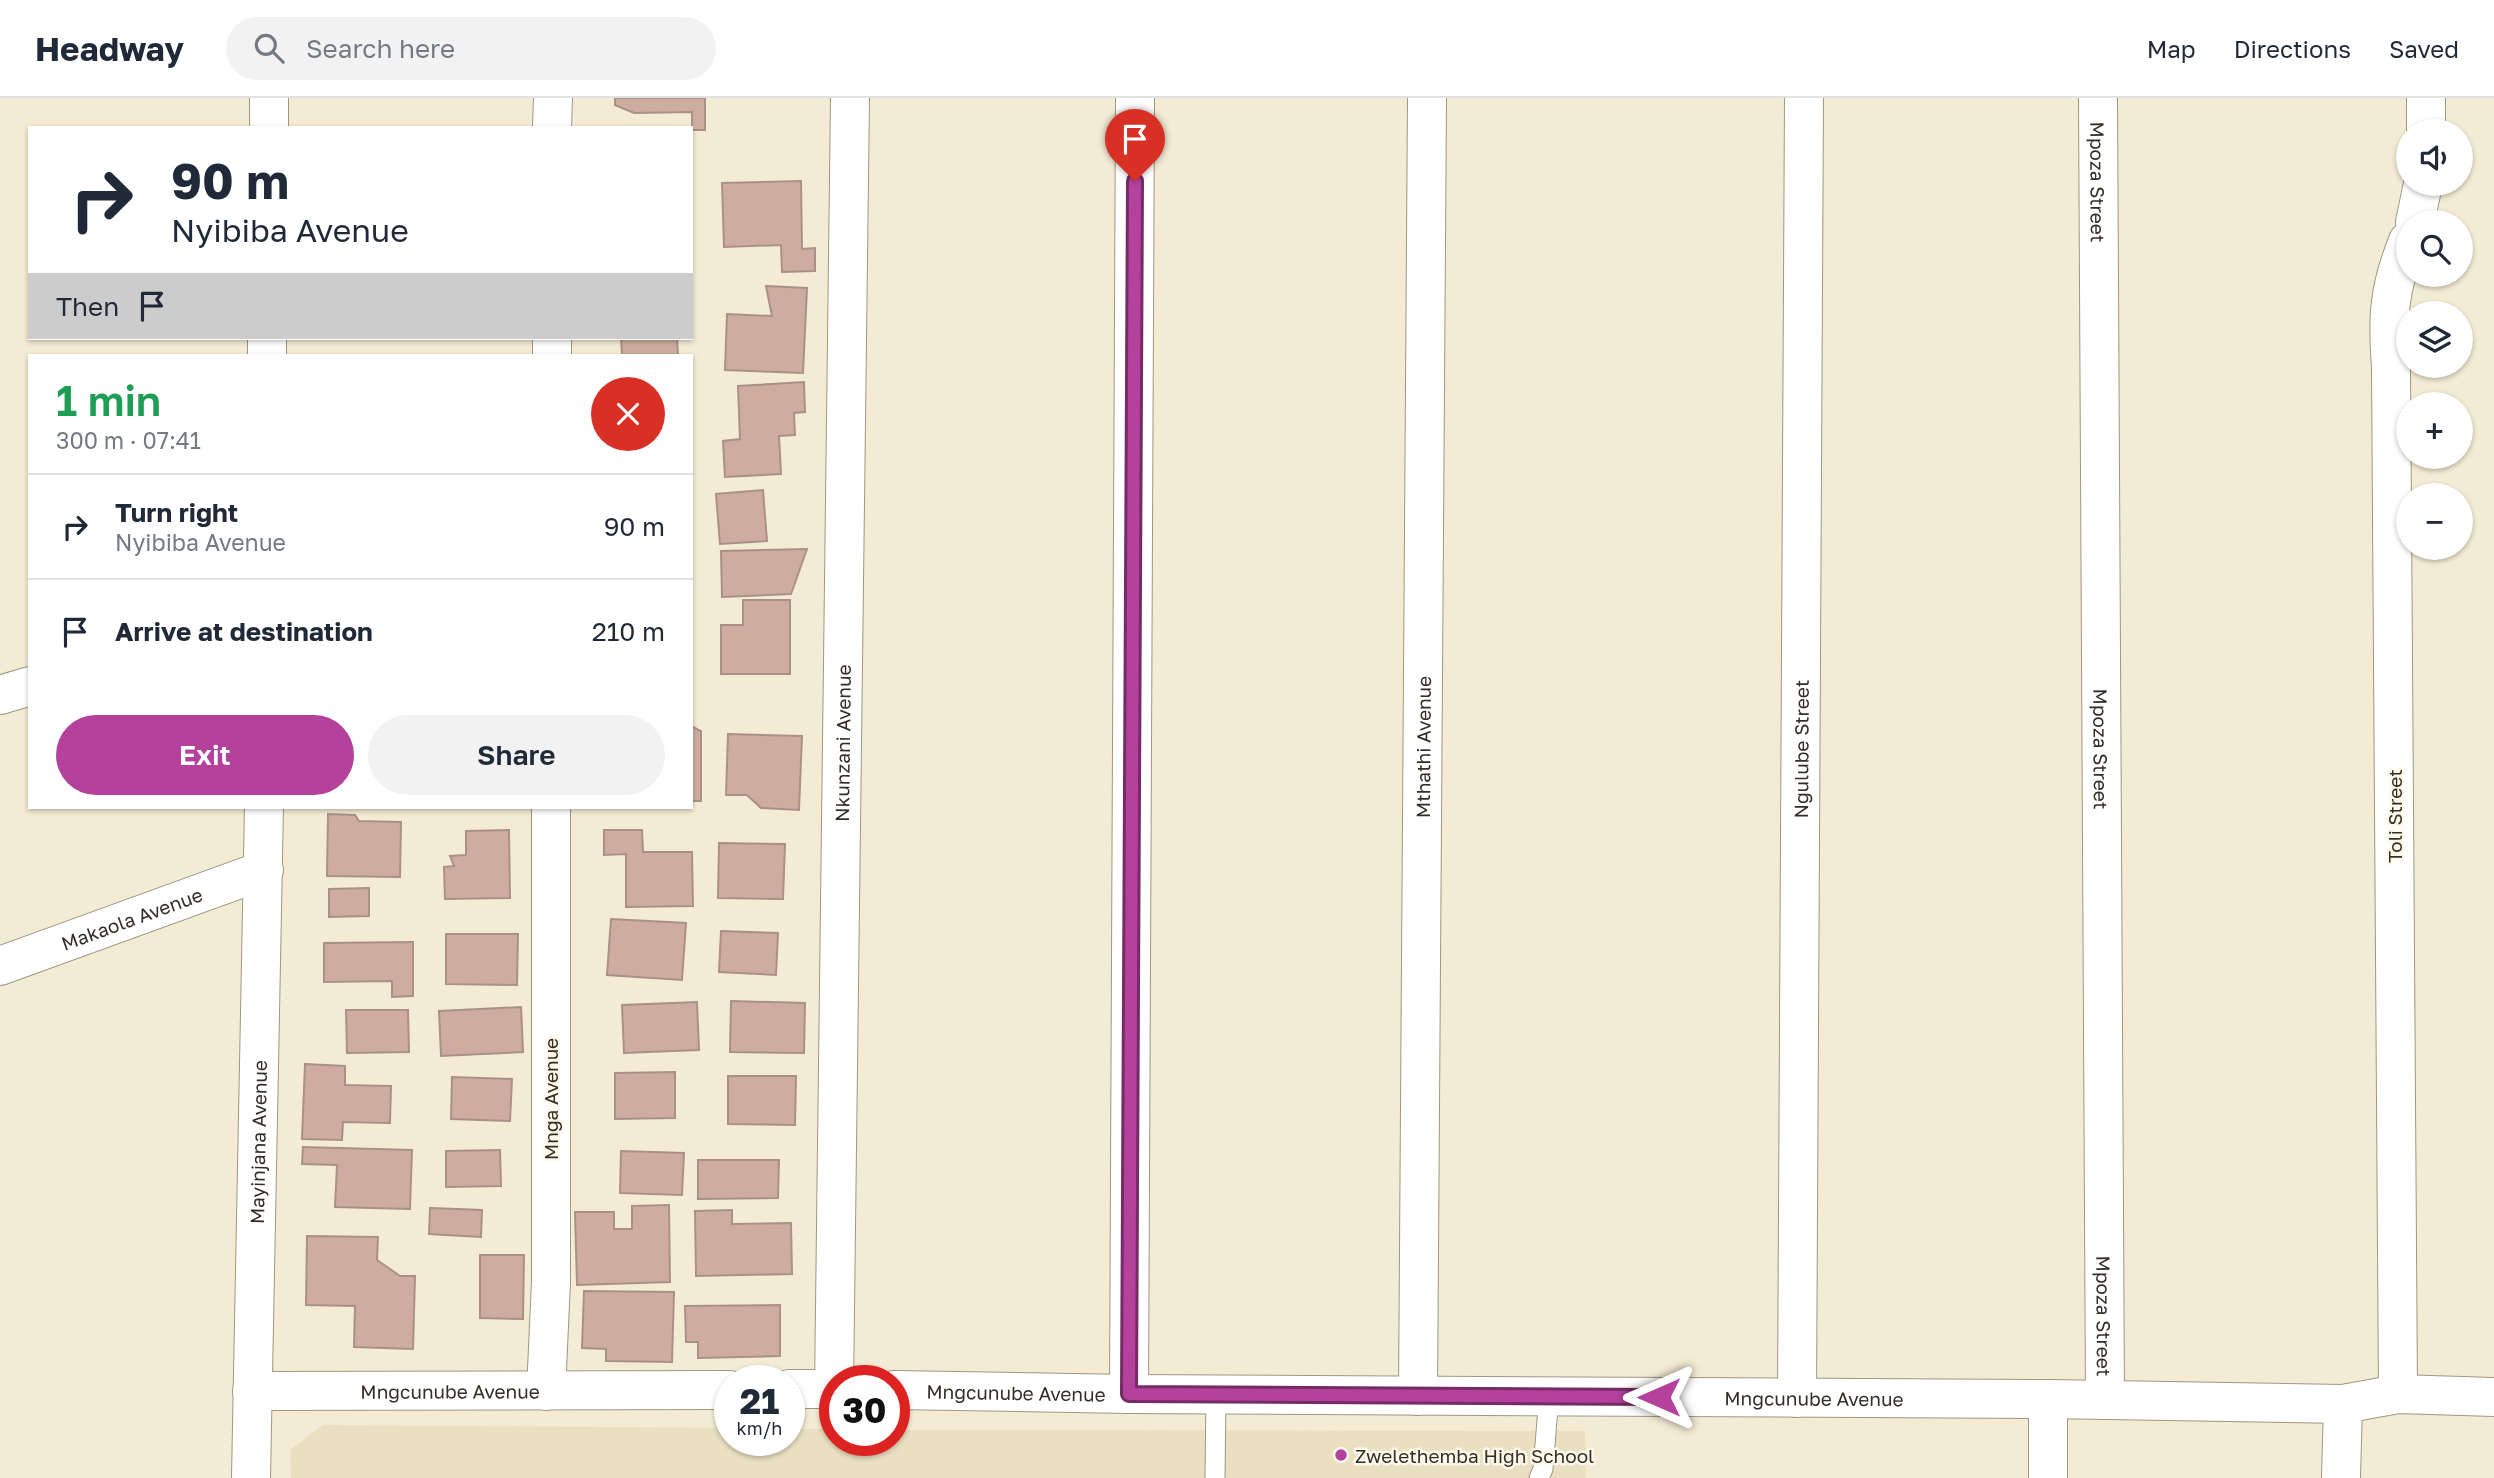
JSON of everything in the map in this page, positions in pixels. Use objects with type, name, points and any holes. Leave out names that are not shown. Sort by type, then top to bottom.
[{"type":"street","points":[[269,98],[269,126]]},
{"type":"street","points":[[552,126],[553,98]]},
{"type":"street","name":"Nkunzani Avenue","points":[[834,1365],[850,98]]},
{"type":"street","points":[[1129,1394],[1135,98]]},
{"type":"street","name":"Mthathi Avenue","points":[[1418,1396],[1427,98]]},
{"type":"street","name":"Ngulube Street","points":[[1797,1398],[1804,98]]},
{"type":"street","name":"Mpoza Street","points":[[2098,98],[2105,1400]]},
{"type":"street","points":[[2426,98],[2426,119]]},
{"type":"street","name":"Toli Street","points":[[2396,274],[2388,327],[2391,381],[2398,1394]]},
{"type":"street","points":[[0,695],[28,686]]},
{"type":"street","name":"Mayinjana Avenue","points":[[251,1478],[264,809]]},
{"type":"street","name":"Mnga Avenue","points":[[546,1391],[551,1282],[551,809]]},
{"type":"street","name":"Makaola Avenue","points":[[0,966],[264,870]]},
{"type":"street","name":"Mngcunube Avenue","points":[[252,1391],[714,1390]]},
{"type":"street","name":"Mngcunube Avenue","points":[[910,1390],[1216,1395],[2048,1399],[2343,1404],[2398,1394],[2494,1397]]},
{"type":"street","points":[[2048,1399],[2048,1478]]},
{"type":"street","points":[[2341,1478],[2343,1404]]},
{"type":"lane","points":[[1215,1478],[1216,1395]]},
{"type":"lane","points":[[1539,1478],[1543,1469],[1549,1396]]},
{"type":"shaded area","points":[[323,1425],[714,1428],[714,1456],[805,1456],[805,1429],[819,1429],[819,1456],[910,1456],[910,1430],[1585,1431],[1586,1478],[291,1478],[290,1450]]},
{"type":"building","points":[[615,98],[705,98],[705,130],[693,130],[692,112],[634,113],[615,105]]},
{"type":"building","points":[[801,181],[802,249],[815,248],[815,271],[782,272],[781,245],[724,247],[722,183]]},
{"type":"building","points":[[766,286],[807,288],[803,373],[725,370],[727,314],[772,316]]},
{"type":"building","points":[[621,340],[677,340],[678,354],[622,354]]},
{"type":"building","points":[[804,382],[805,412],[794,413],[795,435],[779,436],[781,474],[725,477],[723,441],[740,439],[738,386]]},
{"type":"building","points":[[763,490],[767,541],[720,544],[716,494]]},
{"type":"building","points":[[807,549],[791,594],[722,597],[721,551]]},
{"type":"building","points":[[743,600],[790,600],[790,674],[721,674],[721,625],[743,625]]},
{"type":"building","points":[[693,727],[701,731],[701,801],[693,801]]},
{"type":"building","points":[[728,734],[802,736],[799,810],[761,808],[747,795],[726,795]]},
{"type":"building","points":[[328,814],[355,815],[359,821],[401,822],[400,877],[327,876]]},
{"type":"building","points":[[509,830],[510,898],[445,899],[444,867],[454,866],[450,856],[466,855],[466,831]]},
{"type":"building","points":[[604,830],[642,830],[643,852],[692,852],[693,906],[626,907],[626,854],[604,855]]},
{"type":"building","points":[[719,843],[785,844],[783,899],[718,898]]},
{"type":"building","points":[[369,888],[369,916],[329,917],[329,889]]},
{"type":"building","points":[[611,919],[686,923],[682,980],[607,975]]},
{"type":"building","points":[[721,931],[778,933],[776,975],[719,972]]},
{"type":"building","points":[[446,934],[518,934],[517,985],[446,984]]},
{"type":"building","points":[[413,942],[413,996],[392,997],[392,981],[324,982],[324,943]]},
{"type":"building","points":[[731,1001],[805,1003],[804,1053],[730,1052]]},
{"type":"building","points":[[697,1002],[699,1050],[624,1053],[622,1005]]},
{"type":"building","points":[[521,1007],[523,1052],[441,1056],[439,1011]]},
{"type":"building","points":[[346,1010],[408,1010],[409,1052],[347,1053]]},
{"type":"building","points":[[305,1064],[345,1066],[345,1085],[391,1086],[390,1123],[343,1122],[342,1140],[302,1139]]},
{"type":"building","points":[[675,1072],[675,1118],[615,1119],[615,1073]]},
{"type":"building","points":[[728,1076],[796,1076],[795,1125],[728,1124]]},
{"type":"building","points":[[452,1077],[512,1079],[510,1121],[451,1119]]},
{"type":"building","points":[[303,1147],[412,1150],[410,1209],[335,1207],[337,1165],[302,1164]]},
{"type":"building","points":[[500,1150],[501,1186],[446,1187],[446,1151]]},
{"type":"building","points":[[621,1151],[684,1153],[682,1195],[620,1193]]},
{"type":"building","points":[[698,1160],[779,1160],[778,1198],[698,1199]]},
{"type":"building","points":[[669,1205],[670,1282],[577,1285],[575,1212],[614,1212],[614,1229],[632,1229],[632,1206]]},
{"type":"building","points":[[430,1208],[482,1210],[481,1237],[429,1234]]},
{"type":"building","points":[[732,1210],[732,1224],[791,1223],[792,1274],[696,1276],[695,1211]]},
{"type":"building","points":[[307,1236],[378,1237],[377,1260],[400,1276],[415,1276],[413,1349],[354,1347],[355,1306],[306,1305]]},
{"type":"building","points":[[480,1255],[524,1255],[523,1319],[480,1318]]},
{"type":"building","points":[[584,1291],[674,1292],[672,1362],[606,1361],[606,1349],[582,1348]]},
{"type":"building","points":[[780,1305],[780,1356],[698,1358],[698,1342],[686,1342],[685,1306]]},
{"type":"place","name":"Zwelethemba High School","points":[[1341,1455]]},
{"type":"route","points":[[1135,181],[1129,1394],[1659,1397]]}]
